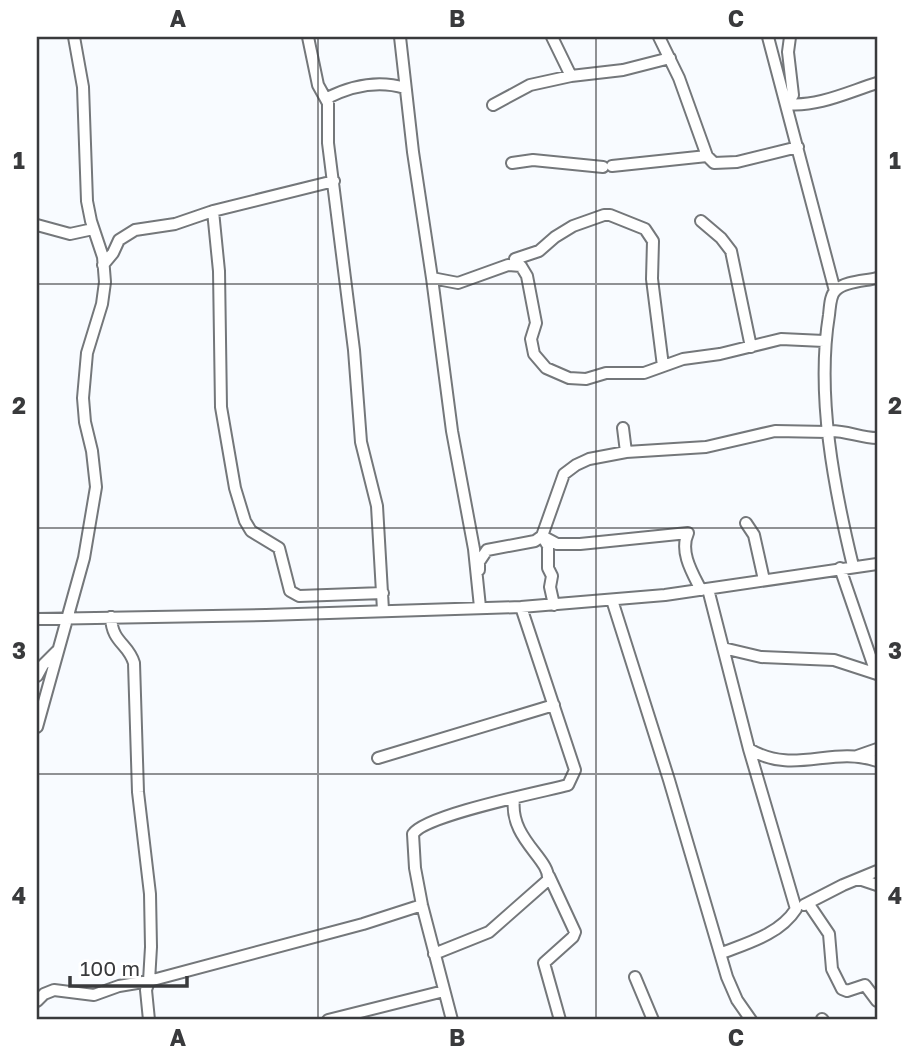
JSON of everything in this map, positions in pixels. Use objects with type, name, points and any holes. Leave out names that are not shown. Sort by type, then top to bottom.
[{"type":"street","points":[[37,727],[69,618],[95,503],[95,472],[83,398],[87,353],[104,293],[103,265],[86,191],[83,87],[74,37]]},
{"type":"street","points":[[308,37],[318,85],[327,99],[328,143],[354,350],[361,442],[377,506],[383,610]]},
{"type":"street","points":[[400,37],[452,431],[474,549],[480,607]]},
{"type":"street","points":[[552,37],[571,76]]},
{"type":"street","points":[[659,37],[680,78],[707,156],[714,163],[737,162],[798,147]]},
{"type":"street","points":[[768,37],[835,290]]},
{"type":"street","points":[[787,104],[793,95],[788,52],[790,37]]},
{"type":"street","points":[[493,106],[530,86],[571,76],[623,70],[670,58]]},
{"type":"street","points":[[327,99],[344,91],[379,83],[405,88]]},
{"type":"street","points":[[787,104],[822,101],[877,83]]},
{"type":"street","points":[[512,163],[533,160],[608,167],[707,156]]},
{"type":"street","points":[[103,265],[118,242],[135,230],[175,224],[213,211],[334,181]]},
{"type":"street","points":[[213,211],[219,271],[221,407],[235,488],[244,521],[257,536],[279,548],[290,591],[295,594],[383,593]]},
{"type":"street","points":[[515,259],[540,251],[567,229],[604,215],[645,229],[653,241],[652,279],[663,366]]},
{"type":"street","points":[[701,221],[732,251],[751,347]]},
{"type":"street","points":[[37,225],[70,234],[93,229]]},
{"type":"street","points":[[432,278],[458,283],[508,265],[522,266],[527,275],[536,323],[531,339],[534,354],[546,368],[569,378],[586,379],[606,373],[644,373],[683,359],[720,354],[781,339],[824,341]]},
{"type":"street","points":[[853,566],[841,518],[828,431],[824,341],[835,290],[877,278]]},
{"type":"street","points":[[623,428],[626,452]]},
{"type":"street","points":[[478,583],[479,562],[487,550],[533,541],[542,536],[564,474],[589,459],[626,452],[706,447],[775,431],[828,431],[857,433],[863,437],[877,438]]},
{"type":"street","points":[[746,523],[754,535],[764,580]]},
{"type":"street","points":[[542,536],[557,544],[580,544],[688,533],[685,539],[688,565],[705,589],[796,909]]},
{"type":"street","points":[[542,536],[548,546],[548,569],[553,580],[550,587],[554,604]]},
{"type":"street","points":[[37,619],[520,607],[705,589],[877,564]]},
{"type":"street","points":[[723,648],[761,657],[834,660],[877,673],[874,657],[840,568]]},
{"type":"street","points":[[612,600],[732,990],[751,1020]]},
{"type":"street","points":[[452,1020],[422,905],[412,840],[416,830],[475,807],[568,785],[575,770],[520,607]]},
{"type":"street","points":[[111,617],[115,638],[130,654],[134,663],[138,792],[150,894],[149,981],[146,999],[149,1020]]},
{"type":"street","points":[[37,676],[43,665],[59,649]]},
{"type":"street","points":[[378,758],[554,705]]},
{"type":"street","points":[[749,749],[775,761],[796,762],[858,756],[877,748]]},
{"type":"street","points":[[858,756],[877,761]]},
{"type":"street","points":[[514,799],[513,811],[519,831],[550,876],[575,932],[573,937],[544,963],[561,1020]]},
{"type":"street","points":[[722,953],[768,933],[784,924],[796,909],[877,870]]},
{"type":"street","points":[[435,954],[489,932],[545,885],[550,876]]},
{"type":"street","points":[[859,879],[877,885]]},
{"type":"street","points":[[808,903],[830,934],[832,969],[842,989],[847,991],[865,985],[877,1001]]},
{"type":"street","points":[[37,1002],[44,994],[54,990],[94,995],[119,986],[149,981],[363,924],[422,905]]},
{"type":"street","points":[[635,978],[653,1020]]},
{"type":"street","points":[[328,1020],[444,991]]}]
